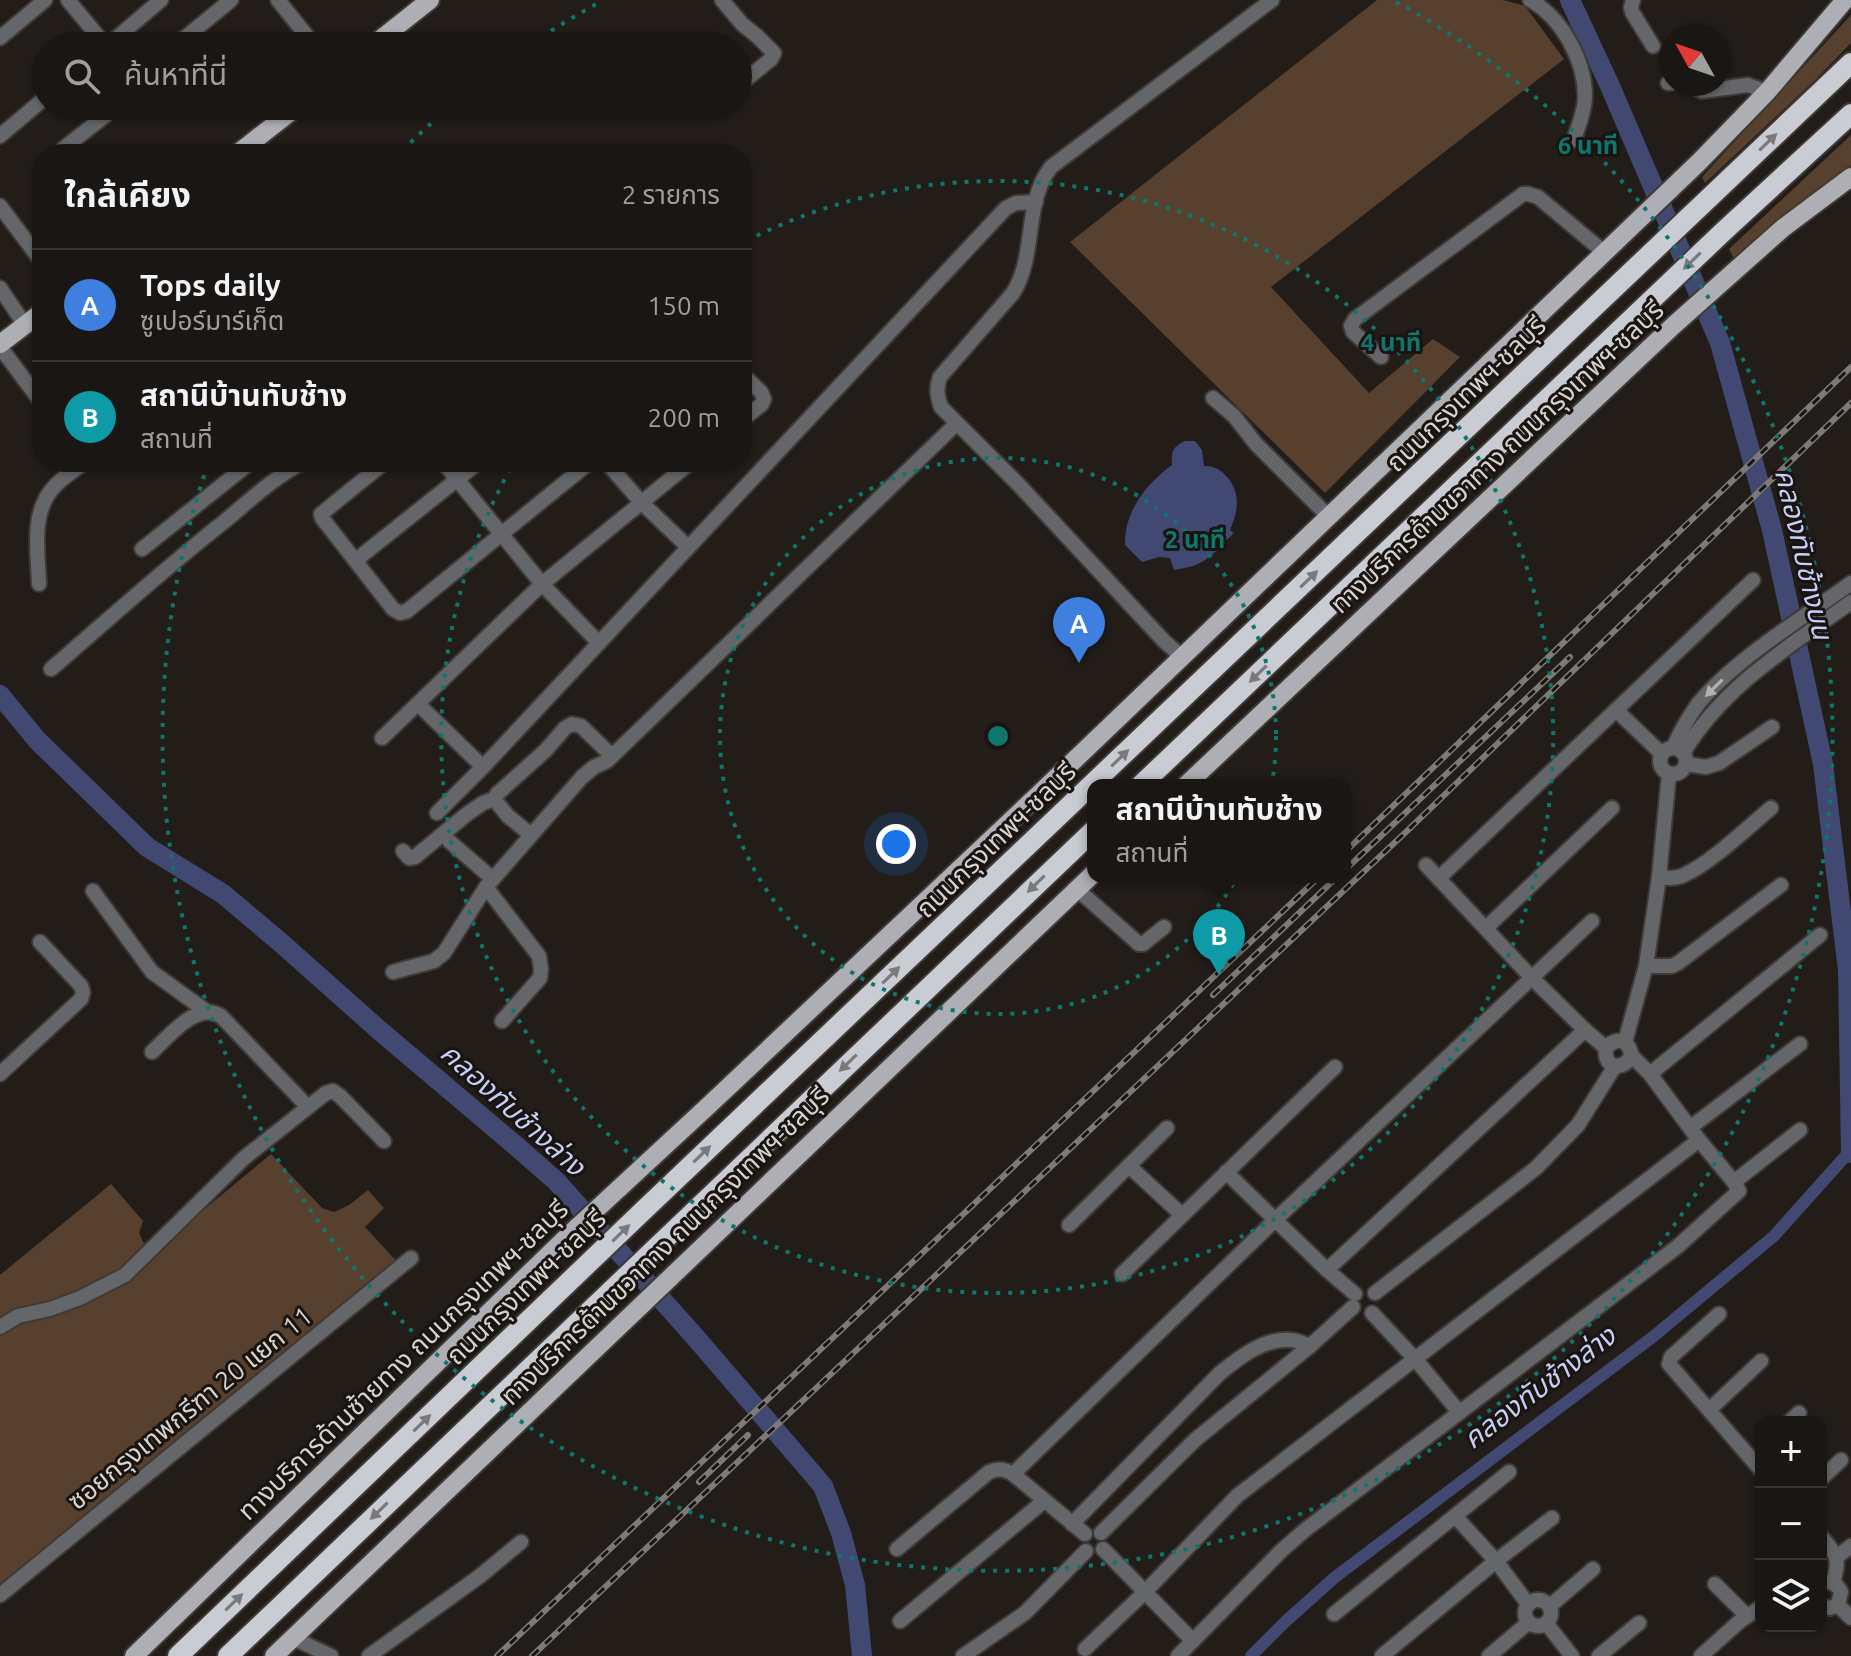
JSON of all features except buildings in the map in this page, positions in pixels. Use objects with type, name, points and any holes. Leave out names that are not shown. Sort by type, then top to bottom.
[{"type":"highway","name":"ถนนกรุงเทพฯ-ชลบุรี","points":[[1098,779],[1851,63]]},
{"type":"highway","points":[[1147,779],[1851,114]]},
{"type":"highway","name":"ถนนกรุงเทพฯ-ชลบุรี","points":[[178,1656],[1087,789]]},
{"type":"highway","points":[[228,1656],[1087,837]]},
{"type":"main road","points":[[390,32],[430,0]]},
{"type":"main road","name":"ทางบริการด้านซ้ายทาง ถนนกรุงเทพฯ-ชลบุรี","points":[[134,1656],[624,1182],[751,1066],[1605,253],[1767,92],[1845,0]]},
{"type":"main road","points":[[250,144],[280,120]]},
{"type":"main road","name":"ทางบริการด้านขวาทาง ถนนกรุงเทพฯ-ชลบุรี","points":[[1192,779],[1674,325],[1783,228],[1851,177]]},
{"type":"main road","points":[[0,345],[32,320]]},
{"type":"main road","name":"ทางบริการด้านขวาทาง ถนนกรุงเทพฯ-ชลบุรี","points":[[274,1656],[1087,880]]},
{"type":"street","points":[[0,38],[45,0]]},
{"type":"street","points":[[68,0],[94,32]]},
{"type":"street","points":[[123,32],[161,0]]},
{"type":"street","points":[[192,32],[231,0]]},
{"type":"street","points":[[278,0],[304,32]]},
{"type":"street","points":[[722,0],[751,32]]},
{"type":"street","points":[[1182,657],[1019,485],[956,424],[941,407],[937,386],[940,377],[1021,280],[1036,202],[1051,167],[1272,0]]},
{"type":"street","points":[[1530,0],[1555,20],[1576,55],[1585,98],[1574,140]]},
{"type":"street","points":[[1633,0],[1632,12],[1653,46]]},
{"type":"street","points":[[752,33],[774,53],[752,75]]},
{"type":"street","points":[[1731,87],[1748,85],[1767,92]]},
{"type":"street","points":[[0,136],[32,109]]},
{"type":"street","points":[[69,144],[100,120]]},
{"type":"street","points":[[1381,357],[1353,332],[1352,322],[1523,194],[1538,197],[1605,253]]},
{"type":"street","points":[[437,813],[1006,208],[1016,203],[1036,202]]},
{"type":"street","points":[[0,206],[32,249]]},
{"type":"street","points":[[0,288],[25,325]]},
{"type":"street","points":[[0,345],[32,389]]},
{"type":"street","points":[[752,383],[764,399],[752,412]]},
{"type":"street","points":[[1213,398],[1234,416],[1256,444],[1329,517]]},
{"type":"street","points":[[393,972],[434,961],[444,953],[489,883],[582,777],[612,756],[956,424]]},
{"type":"street","points":[[39,584],[37,524],[42,505],[54,487],[73,472]]},
{"type":"street","points":[[142,549],[238,472]]},
{"type":"street","points":[[51,669],[184,554],[286,472]]},
{"type":"street","points":[[373,472],[321,514],[393,609],[400,613],[407,611],[578,472]]},
{"type":"street","points":[[451,472],[542,584],[599,643]]},
{"type":"street","points":[[356,560],[467,472]]},
{"type":"street","points":[[615,472],[688,547]]},
{"type":"street","points":[[382,738],[542,584],[678,472]]},
{"type":"street","points":[[1439,878],[1753,580]]},
{"type":"street","points":[[1756,662],[1770,642],[1849,584]]},
{"type":"street","points":[[1676,754],[1659,762],[1669,774],[1683,771],[1676,754],[1684,724],[1718,683],[1756,662],[1775,657],[1851,602]]},
{"type":"street","points":[[418,704],[483,767]]},
{"type":"street","points":[[1616,710],[1676,754],[1706,767],[1719,763],[1772,727]]},
{"type":"street","points":[[403,851],[409,858],[415,857],[467,814],[494,799],[572,724],[581,726],[612,756]]},
{"type":"street","points":[[1178,1656],[1305,1530],[1677,1247],[1739,1191],[1628,1049],[1618,1041],[1611,1043],[1606,1048],[1605,1056],[1615,1066],[1628,1062],[1628,1049],[1646,966],[1659,877],[1669,774]]},
{"type":"street","points":[[494,799],[508,816],[531,835]]},
{"type":"street","points":[[1486,928],[1612,808]]},
{"type":"street","points":[[1659,877],[1683,876],[1771,808]]},
{"type":"street","points":[[449,841],[489,883],[539,956],[540,978],[502,1021]]},
{"type":"street","points":[[1426,865],[1531,977],[1606,1048]]},
{"type":"street","points":[[1646,966],[1672,966],[1678,963],[1781,885]]},
{"type":"street","points":[[1077,889],[1135,943],[1143,944],[1164,927]]},
{"type":"street","points":[[93,891],[152,972],[206,1011]]},
{"type":"street","points":[[1013,1474],[1275,1220],[1592,921]]},
{"type":"street","points":[[1650,1074],[1820,935]]},
{"type":"street","points":[[0,1074],[81,999],[81,986],[40,942]]},
{"type":"street","points":[[152,1052],[188,1019],[213,1011],[308,1107]]},
{"type":"street","points":[[1327,1270],[1585,1030]]},
{"type":"street","points":[[1085,1649],[1237,1496],[1416,1360],[1695,1134],[1800,1044]]},
{"type":"street","points":[[1375,1293],[1536,1168],[1578,1125],[1615,1066]]},
{"type":"street","points":[[1122,1274],[1335,1067]]},
{"type":"street","points":[[0,1327],[18,1316],[80,1298],[125,1275],[244,1158],[326,1093],[333,1091],[384,1141]]},
{"type":"street","points":[[1069,1225],[1167,1128]]},
{"type":"street","points":[[1734,1182],[1800,1130]]},
{"type":"street","points":[[1129,1166],[1182,1215]]},
{"type":"street","points":[[1101,1533],[1195,1440],[1310,1346],[1354,1300],[1363,1289],[1375,1293],[1378,1306],[1368,1315],[1359,1313],[1354,1300],[1327,1270],[1226,1172]]},
{"type":"street","name":"ซอยกรุงเทพกรีฑา 20 แยก 11","points":[[0,1595],[411,1258]]},
{"type":"street","points":[[1372,1313],[1459,1412]]},
{"type":"street","points":[[1719,1314],[1671,1357],[1670,1366],[1709,1410],[1755,1452]]},
{"type":"street","points":[[1072,1524],[1235,1361],[1254,1348],[1278,1341],[1292,1340],[1310,1346]]},
{"type":"street","points":[[1709,1410],[1761,1361]]},
{"type":"street","points":[[1827,1473],[1841,1460]]},
{"type":"street","points":[[897,1549],[989,1472],[997,1469],[1013,1474],[1085,1534]]},
{"type":"street","points":[[1334,1614],[1509,1472]]},
{"type":"street","points":[[900,1621],[1044,1501]]},
{"type":"street","points":[[1455,1516],[1496,1561],[1528,1604]]},
{"type":"street","points":[[1382,1656],[1552,1518]]},
{"type":"street","points":[[1093,1530],[1101,1533],[1106,1541],[1103,1549],[1095,1554],[1086,1551],[1082,1543],[1085,1534],[1093,1530]]},
{"type":"street","points":[[369,1656],[480,1576],[521,1542]]},
{"type":"street","points":[[1827,1543],[1838,1556],[1837,1569],[1827,1583],[1838,1586],[1841,1592],[1838,1605]]},
{"type":"street","points":[[1838,1556],[1851,1546]]},
{"type":"street","points":[[1103,1549],[1193,1641]]},
{"type":"street","points":[[963,1656],[1025,1613],[1086,1551]]},
{"type":"street","points":[[1550,1606],[1593,1569]]},
{"type":"street","points":[[1715,1584],[1747,1616]]},
{"type":"street","points":[[1539,1600],[1550,1606],[1551,1615],[1546,1623],[1537,1626],[1529,1622],[1525,1613],[1528,1604],[1539,1600]]},
{"type":"street","points":[[1827,1607],[1838,1605]]},
{"type":"street","points":[[1838,1605],[1851,1618]]},
{"type":"street","points":[[1701,1656],[1755,1611]]},
{"type":"street","points":[[1489,1656],[1529,1622]]},
{"type":"street","points":[[1546,1623],[1572,1656]]},
{"type":"street","points":[[1599,1656],[1639,1623]]},
{"type":"street","points":[[293,1638],[331,1656]]},
{"type":"shaded area","points":[[1377,0],[1503,0],[1525,6],[1564,59],[1271,287],[1369,393],[1433,339],[1460,357],[1325,493],[1070,242]]},
{"type":"shaded area","points":[[1851,15],[1851,43],[1705,183],[1702,177]]},
{"type":"shaded area","points":[[1851,135],[1851,165],[1773,223],[1734,259],[1729,249]]},
{"type":"shaded area","points":[[271,1154],[322,1208],[334,1212],[368,1190],[384,1208],[365,1227],[399,1264],[0,1590],[0,1334],[6,1328],[97,1297],[127,1279]]},
{"type":"shaded area","points":[[111,1184],[143,1221],[139,1233],[145,1246],[102,1283],[0,1322],[0,1275]]},
{"type":"water","points":[[1185,441],[1195,441],[1202,450],[1204,466],[1218,469],[1228,478],[1237,503],[1230,530],[1234,533],[1205,560],[1174,570],[1170,558],[1159,557],[1142,562],[1125,545],[1126,533],[1138,500],[1172,465],[1173,450]]},
{"type":"waterway","name":"คลองทับช้างบน","points":[[1570,0],[1720,343],[1772,530],[1823,764],[1848,970],[1851,1153]]},
{"type":"waterway","name":"คลองทับช้างล่าง","points":[[0,695],[37,740],[147,847],[223,894],[556,1181],[823,1486],[841,1533],[855,1585],[862,1656]]},
{"type":"waterway","name":"คลองทับช้างล่าง","points":[[1251,1656],[1334,1578],[1654,1336],[1774,1236],[1850,1151]]},
{"type":"railway","points":[[1351,846],[1851,367]]},
{"type":"railway","points":[[532,1656],[1408,830],[1851,403]]},
{"type":"railway","points":[[1351,864],[1570,657]]},
{"type":"railway","points":[[497,1656],[1313,883]]},
{"type":"railway","points":[[1213,995],[1331,883]]},
{"type":"railway","points":[[699,1482],[748,1435]]},
{"type":"place","name":"Tops daily","points":[[1079,663]]},
{"type":"place","name":"สถานีบ้านทับช้าง","points":[[1219,975]]}]
